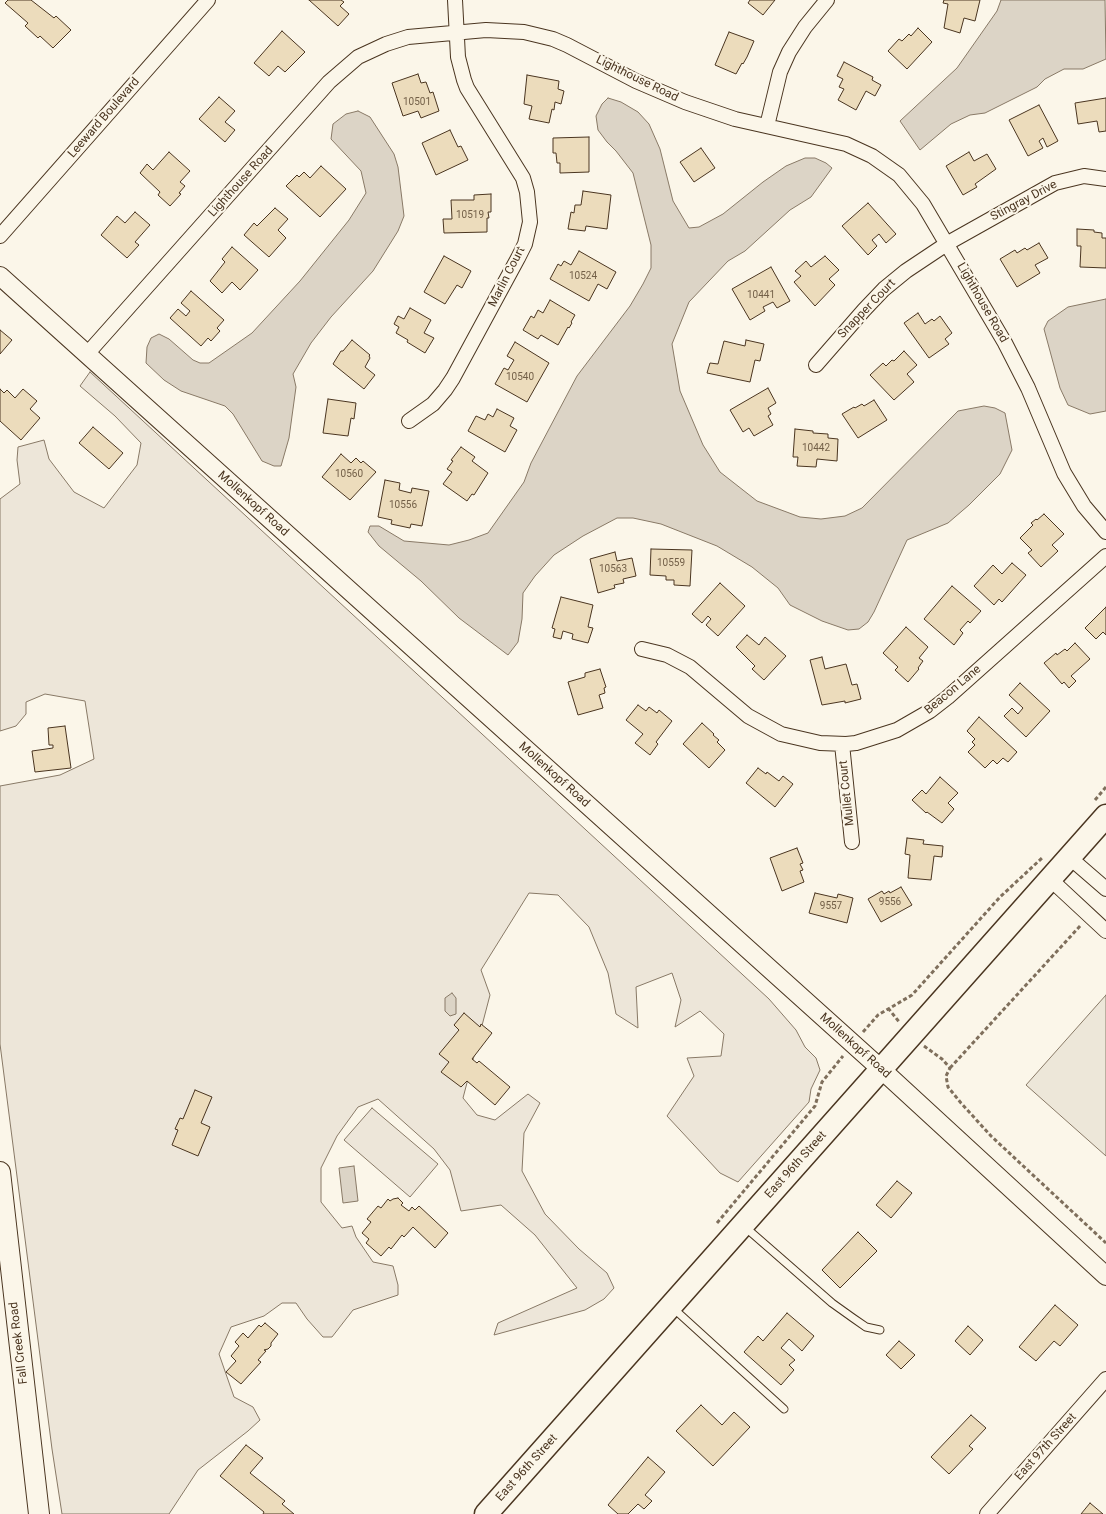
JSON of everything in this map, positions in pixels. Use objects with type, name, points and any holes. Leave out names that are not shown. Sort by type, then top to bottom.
[{"type":"main road","name":"East 96th Street","points":[[486,1514],[1050,879],[1059,854],[1100,809]]},
{"type":"main road","name":"Fall Creek Road","points":[[0,1172],[39,1514]]},
{"type":"street","name":"Leeward Boulevard","points":[[0,236],[208,0]]},
{"type":"street","name":"Marlin Court","points":[[409,421],[433,404],[453,378],[525,244],[530,222],[528,192],[523,178],[467,88],[464,80],[458,57],[455,0]]},
{"type":"street","points":[[767,126],[780,72],[789,52],[805,26],[828,0]]},
{"type":"street","name":"Lighthouse Road","points":[[87,354],[340,71],[365,53],[408,37],[502,30],[524,32],[553,39],[678,100],[720,115],[846,144],[860,149],[881,161],[899,175],[915,192],[948,243],[1005,343],[1028,388],[1058,459],[1072,486],[1088,512],[1106,532]]},
{"type":"street","name":"Stingray Drive","points":[[948,243],[1055,183],[1084,176],[1106,178]]},
{"type":"street","name":"Snapper Court","points":[[816,364],[884,289],[906,271],[948,243]]},
{"type":"street","name":"Mollenkopf Road","points":[[0,276],[881,1069],[1106,1276]]},
{"type":"street","name":"Beacon Lane","points":[[642,649],[667,655],[690,667],[742,711],[768,728],[804,741],[820,744],[856,743],[897,730],[930,712],[1106,556]]},
{"type":"street","name":"Mullet Court","points":[[842,744],[852,842]]},
{"type":"street","points":[[1059,854],[1106,889]]},
{"type":"street","points":[[1050,879],[1106,931]]},
{"type":"street","name":"East 97th Street","points":[[987,1514],[1106,1379]]},
{"type":"lane","points":[[743,1225],[832,1303],[866,1327],[880,1330]]},
{"type":"lane","points":[[671,1306],[784,1409]]},
{"type":"path","points":[[1100,809],[1106,787]]},
{"type":"path","points":[[714,1227],[815,1106],[822,1082],[833,1066],[878,1014],[912,995],[1000,896],[1059,854]]},
{"type":"path","points":[[1089,915],[950,1068],[946,1076],[948,1087],[991,1136],[1106,1243]]},
{"type":"path","points":[[888,1008],[910,1036],[942,1059],[950,1068]]},
{"type":"shaded area","points":[[1001,0],[1105,0],[1106,59],[1083,69],[1064,69],[1045,79],[1037,87],[985,113],[970,115],[951,124],[920,150],[900,121],[957,68],[997,11]]},
{"type":"shaded area","points":[[608,98],[621,102],[638,112],[649,124],[660,149],[673,201],[689,228],[699,227],[723,214],[786,166],[805,158],[815,158],[832,168],[811,197],[790,210],[745,251],[728,261],[689,302],[672,344],[680,391],[703,445],[720,472],[757,501],[800,517],[821,519],[845,516],[862,508],[958,411],[984,406],[995,408],[1005,413],[1012,450],[1000,474],[948,523],[907,540],[874,612],[868,622],[859,629],[848,630],[822,621],[790,605],[778,588],[752,567],[717,546],[661,524],[633,518],[617,518],[583,536],[554,555],[535,576],[523,593],[522,619],[518,642],[508,655],[459,618],[421,581],[379,546],[368,532],[370,526],[379,526],[404,541],[449,545],[488,533],[524,482],[531,463],[577,376],[630,306],[643,284],[651,268],[651,245],[633,173],[598,130],[596,116],[602,104]]},
{"type":"shaded area","points":[[358,111],[370,117],[394,154],[398,167],[404,216],[398,231],[373,271],[331,317],[311,343],[293,374],[296,387],[289,438],[281,466],[274,466],[262,461],[233,414],[225,406],[181,391],[164,380],[146,363],[147,347],[151,338],[159,334],[169,339],[193,360],[200,363],[209,363],[252,333],[300,281],[349,220],[366,193],[361,171],[331,139],[333,124],[346,114]]},
{"type":"shaded area","points":[[1106,299],[1106,411],[1090,414],[1068,405],[1060,388],[1044,329],[1048,321],[1068,307]]},
{"type":"shaded area","points":[[90,372],[769,999],[796,1030],[805,1047],[816,1058],[820,1070],[811,1089],[809,1102],[738,1182],[720,1173],[667,1116],[694,1076],[687,1058],[721,1056],[724,1034],[700,1011],[675,1027],[681,1000],[672,973],[636,987],[638,1028],[616,1014],[608,973],[589,927],[558,895],[529,893],[481,970],[490,995],[463,1098],[477,1115],[495,1120],[528,1094],[540,1103],[524,1133],[522,1171],[545,1214],[579,1249],[607,1273],[614,1288],[604,1299],[585,1310],[494,1335],[498,1323],[577,1288],[535,1235],[501,1205],[461,1211],[450,1170],[434,1149],[378,1099],[358,1107],[337,1136],[321,1168],[321,1202],[342,1228],[352,1226],[356,1237],[373,1262],[393,1266],[398,1285],[398,1295],[353,1310],[332,1337],[323,1337],[296,1303],[282,1303],[264,1316],[231,1327],[219,1354],[234,1397],[253,1407],[260,1420],[198,1470],[169,1514],[62,1514],[0,1044],[0,786],[60,775],[94,759],[85,701],[45,694],[26,702],[26,714],[16,726],[0,731],[0,499],[20,484],[17,460],[18,447],[44,440],[49,459],[74,492],[104,508],[137,465],[141,443],[115,416],[80,386]]},
{"type":"shaded area","points":[[452,993],[456,998],[456,1014],[450,1016],[445,1011],[445,998]]},
{"type":"shaded area","points":[[1106,995],[1106,1156],[1026,1085]]},
{"type":"shaded area","points":[[372,1108],[438,1164],[410,1197],[344,1140]]},
{"type":"shaded area","points":[[354,1166],[358,1201],[343,1203],[339,1168]]},
{"type":"building","points":[[8,0],[31,0],[54,18],[56,16],[71,30],[53,48],[25,26],[28,23],[5,3]]},
{"type":"building","points":[[309,0],[341,0],[344,2],[340,6],[349,14],[338,26]]},
{"type":"building","points":[[750,0],[775,0],[763,15],[748,3]]},
{"type":"building","points":[[944,0],[980,0],[975,21],[964,18],[960,33],[944,28],[948,4],[943,3]]},
{"type":"building","points":[[918,28],[932,42],[907,69],[888,51],[899,39],[902,41],[909,34],[911,36]]},
{"type":"building","points":[[282,31],[305,52],[285,72],[278,66],[269,76],[254,63]]},
{"type":"building","points":[[729,32],[754,41],[747,57],[736,74],[715,65]]},
{"type":"building","points":[[844,62],[873,77],[872,80],[881,85],[875,96],[866,91],[856,110],[838,100],[844,89],[839,87],[843,79],[837,76]]},
{"type":"building","points":[[418,74],[421,83],[426,82],[430,93],[433,92],[439,111],[421,118],[418,111],[403,116],[392,83]]},
{"type":"building","points":[[527,75],[559,81],[558,89],[564,91],[561,104],[555,102],[549,123],[529,119],[532,106],[524,104]]},
{"type":"building","points":[[219,97],[235,111],[225,122],[235,130],[225,142],[199,119]]},
{"type":"building","points":[[1106,98],[1106,131],[1099,132],[1097,121],[1078,124],[1075,103]]},
{"type":"building","points":[[1039,105],[1058,141],[1047,147],[1043,138],[1039,141],[1043,148],[1028,156],[1009,120]]},
{"type":"building","points":[[450,130],[458,147],[461,146],[468,160],[436,175],[422,143]]},
{"type":"building","points":[[589,137],[589,172],[560,173],[560,163],[557,163],[556,153],[553,153],[553,138]]},
{"type":"building","points":[[701,148],[715,168],[694,182],[680,162]]},
{"type":"building","points":[[169,152],[190,171],[180,182],[185,186],[179,193],[181,194],[170,206],[158,195],[160,192],[140,173],[147,164],[153,170]]},
{"type":"building","points":[[969,152],[974,161],[987,154],[996,169],[975,184],[977,187],[963,195],[946,166]]},
{"type":"building","points":[[321,166],[346,189],[320,217],[286,186],[297,175],[299,177],[304,172],[310,178]]},
{"type":"building","points":[[583,191],[611,195],[607,229],[586,226],[585,231],[568,229],[571,212],[574,213],[575,205],[581,205]]},
{"type":"building","points":[[491,194],[491,212],[488,212],[487,232],[444,233],[443,219],[452,219],[451,200],[474,200],[474,195]]},
{"type":"building","points":[[868,203],[896,234],[886,243],[879,234],[872,240],[877,246],[868,255],[842,226]]},
{"type":"building","points":[[275,208],[288,219],[278,230],[286,238],[269,257],[244,235],[254,223],[257,226]]},
{"type":"building","points":[[135,212],[150,225],[135,242],[139,245],[127,258],[101,235],[117,216],[125,223]]},
{"type":"building","points":[[1077,229],[1094,230],[1094,232],[1102,233],[1102,238],[1106,238],[1106,268],[1080,267],[1081,246],[1077,246]]},
{"type":"building","points":[[1039,243],[1048,258],[1035,265],[1040,273],[1017,287],[1000,259],[1015,250],[1017,253]]},
{"type":"building","points":[[232,247],[258,270],[240,290],[232,282],[222,293],[210,281],[225,262],[222,259]]},
{"type":"building","points":[[579,251],[616,272],[607,289],[598,284],[589,301],[550,279],[558,264],[561,266],[564,261],[571,265]]},
{"type":"building","points":[[444,256],[471,271],[462,288],[457,285],[445,304],[424,292]]},
{"type":"building","points":[[825,256],[839,270],[829,279],[835,285],[815,306],[794,282],[801,276],[795,271],[806,261],[811,267]]},
{"type":"building","points":[[771,267],[790,301],[777,308],[773,302],[763,307],[765,311],[750,320],[732,289]]},
{"type":"building","points":[[191,291],[224,320],[217,328],[220,331],[211,341],[208,338],[201,346],[170,318],[178,309],[186,316],[190,311],[181,303]]},
{"type":"building","points":[[550,300],[575,315],[558,345],[541,335],[538,339],[523,330],[531,316],[534,318],[538,310],[543,313]]},
{"type":"building","points":[[410,308],[431,320],[424,333],[434,338],[425,353],[396,333],[399,327],[394,324],[398,316],[404,319]]},
{"type":"building","points":[[918,313],[925,324],[932,319],[934,321],[940,316],[952,333],[945,339],[949,344],[929,358],[904,323]]},
{"type":"building","points":[[0,330],[12,340],[0,354]]},
{"type":"building","points":[[352,340],[370,355],[365,367],[375,375],[364,389],[333,364],[341,351]]},
{"type":"building","points":[[746,340],[764,344],[760,361],[755,360],[750,382],[707,373],[710,363],[718,364],[724,341],[745,346]]},
{"type":"building","points":[[515,342],[549,363],[527,402],[495,384],[504,368],[508,370],[514,360],[507,356]]},
{"type":"building","points":[[904,351],[917,365],[907,374],[914,382],[894,400],[870,375],[883,363],[886,366],[892,360],[894,361]]},
{"type":"building","points":[[768,388],[776,403],[768,408],[771,414],[768,416],[773,425],[754,436],[749,428],[743,432],[730,410]]},
{"type":"building","points":[[0,389],[4,393],[7,390],[15,398],[23,389],[37,401],[30,409],[40,418],[21,440],[0,421]]},
{"type":"building","points":[[328,399],[356,403],[354,419],[351,418],[348,436],[323,433]]},
{"type":"building","points":[[874,400],[887,420],[858,438],[842,414],[854,407],[862,404],[864,406]]},
{"type":"building","points":[[497,409],[514,418],[510,426],[517,430],[505,452],[468,431],[476,416],[485,420],[488,414],[493,417]]},
{"type":"building","points":[[93,427],[123,453],[109,469],[79,443]]},
{"type":"building","points":[[795,429],[828,434],[828,438],[838,439],[837,461],[817,459],[816,467],[797,466],[798,457],[793,457]]},
{"type":"building","points":[[461,447],[475,457],[472,461],[488,473],[474,495],[472,494],[467,501],[443,484],[452,472],[447,469],[453,461],[451,460]]},
{"type":"building","points":[[341,454],[351,463],[356,458],[361,463],[363,461],[376,472],[350,500],[322,477]]},
{"type":"building","points":[[385,480],[400,483],[399,490],[411,493],[412,488],[429,491],[422,526],[411,524],[410,528],[391,524],[392,520],[378,517]]},
{"type":"building","points":[[1044,514],[1064,534],[1052,545],[1058,551],[1041,567],[1028,553],[1032,550],[1020,538],[1033,525],[1031,523]]},
{"type":"building","points":[[651,549],[692,550],[690,586],[674,585],[674,580],[666,580],[666,576],[650,575]]},
{"type":"building","points":[[615,552],[617,561],[632,558],[636,576],[623,579],[624,583],[614,585],[615,588],[598,593],[590,559]]},
{"type":"building","points":[[1012,563],[1026,575],[1002,602],[999,599],[994,605],[974,586],[993,565],[1002,574]]},
{"type":"building","points":[[720,583],[745,606],[718,636],[706,625],[711,619],[708,616],[702,623],[692,614]]},
{"type":"building","points":[[952,586],[981,611],[970,623],[968,621],[960,630],[963,633],[954,645],[924,619]]},
{"type":"building","points":[[561,597],[593,605],[588,627],[593,628],[588,643],[572,639],[573,634],[563,631],[561,639],[553,637],[555,629],[552,628]]},
{"type":"building","points":[[1106,607],[1106,635],[1103,632],[1096,639],[1085,628]]},
{"type":"building","points":[[906,627],[928,647],[919,658],[923,661],[919,669],[908,682],[895,670],[898,667],[883,653]]},
{"type":"building","points":[[747,635],[759,645],[765,637],[786,656],[764,680],[752,669],[755,666],[736,647]]},
{"type":"building","points":[[1075,643],[1090,659],[1071,676],[1076,681],[1069,688],[1064,682],[1062,684],[1044,663],[1056,653],[1057,655],[1065,649],[1067,651]]},
{"type":"building","points":[[822,657],[825,669],[846,664],[852,685],[857,684],[861,699],[845,703],[845,701],[822,705],[810,660]]},
{"type":"building","points":[[600,669],[606,687],[604,688],[605,693],[599,695],[603,708],[578,715],[568,682],[585,677],[585,673]]},
{"type":"building","points":[[1020,683],[1050,711],[1026,737],[1004,716],[1012,708],[1018,714],[1023,708],[1009,695]]},
{"type":"building","points":[[638,705],[646,711],[649,707],[657,713],[659,710],[672,721],[656,742],[658,744],[650,755],[635,743],[643,734],[626,720]]},
{"type":"building","points":[[979,717],[1017,752],[1008,762],[1003,758],[997,764],[993,760],[985,768],[968,752],[975,745],[972,742],[975,739],[967,731]]},
{"type":"building","points":[[702,723],[714,734],[719,740],[717,742],[725,750],[709,768],[683,744]]},
{"type":"building","points":[[65,726],[71,768],[35,772],[32,751],[53,748],[53,745],[49,745],[48,728]]},
{"type":"building","points":[[758,768],[779,781],[783,776],[793,784],[775,807],[746,783]]},
{"type":"building","points":[[940,777],[958,793],[948,803],[954,809],[942,823],[926,813],[912,800],[922,790],[926,794]]},
{"type":"building","points":[[907,838],[924,840],[923,844],[943,846],[942,857],[934,856],[931,880],[908,878],[910,855],[905,854]]},
{"type":"building","points":[[797,848],[803,863],[800,864],[803,870],[800,871],[804,882],[782,891],[770,858]]},
{"type":"building","points":[[901,887],[912,905],[881,922],[868,899],[882,891],[884,894],[889,891],[890,893]]},
{"type":"building","points":[[815,893],[837,898],[838,894],[853,898],[847,923],[809,913]]},
{"type":"building","points":[[464,1013],[480,1027],[481,1024],[492,1033],[472,1059],[477,1063],[479,1061],[510,1087],[495,1105],[467,1081],[461,1087],[441,1072],[449,1062],[439,1054],[459,1030],[454,1025]]},
{"type":"building","points":[[195,1090],[212,1097],[201,1123],[210,1127],[198,1156],[172,1145],[178,1130],[175,1129],[180,1118],[183,1119]]},
{"type":"building","points":[[897,1181],[912,1193],[891,1218],[876,1205]]},
{"type":"building","points":[[398,1198],[403,1203],[401,1205],[409,1211],[412,1207],[415,1210],[419,1206],[448,1233],[435,1248],[413,1227],[404,1237],[402,1235],[391,1249],[389,1247],[381,1256],[366,1243],[369,1239],[362,1233],[371,1222],[367,1219],[378,1206],[381,1208],[388,1199],[390,1201]]},
{"type":"building","points":[[858,1232],[877,1251],[840,1288],[822,1270]]},
{"type":"building","points":[[1055,1305],[1078,1325],[1060,1346],[1054,1341],[1036,1361],[1019,1347]]},
{"type":"building","points":[[787,1313],[814,1336],[802,1351],[789,1339],[781,1348],[795,1360],[789,1365],[794,1370],[781,1385],[744,1352],[758,1336],[763,1341]]},
{"type":"building","points":[[265,1323],[278,1334],[271,1343],[271,1346],[264,1350],[266,1351],[258,1360],[261,1362],[241,1384],[226,1372],[236,1361],[231,1356],[239,1346],[235,1342],[243,1333],[248,1338],[259,1325],[261,1327]]},
{"type":"building","points":[[968,1326],[983,1340],[970,1355],[955,1341]]},
{"type":"building","points":[[899,1341],[915,1355],[901,1369],[886,1355]]},
{"type":"building","points":[[701,1405],[722,1425],[734,1412],[750,1427],[713,1466],[676,1431]]},
{"type":"building","points":[[971,1415],[986,1428],[969,1446],[973,1449],[949,1474],[931,1457]]},
{"type":"building","points":[[246,1445],[263,1458],[250,1473],[285,1501],[282,1504],[294,1514],[263,1514],[264,1512],[220,1476]]},
{"type":"building","points":[[648,1457],[665,1472],[645,1495],[652,1501],[644,1509],[638,1504],[628,1514],[618,1514],[608,1505]]},
{"type":"building","points":[[1090,1503],[1103,1514],[1081,1514]]}]
